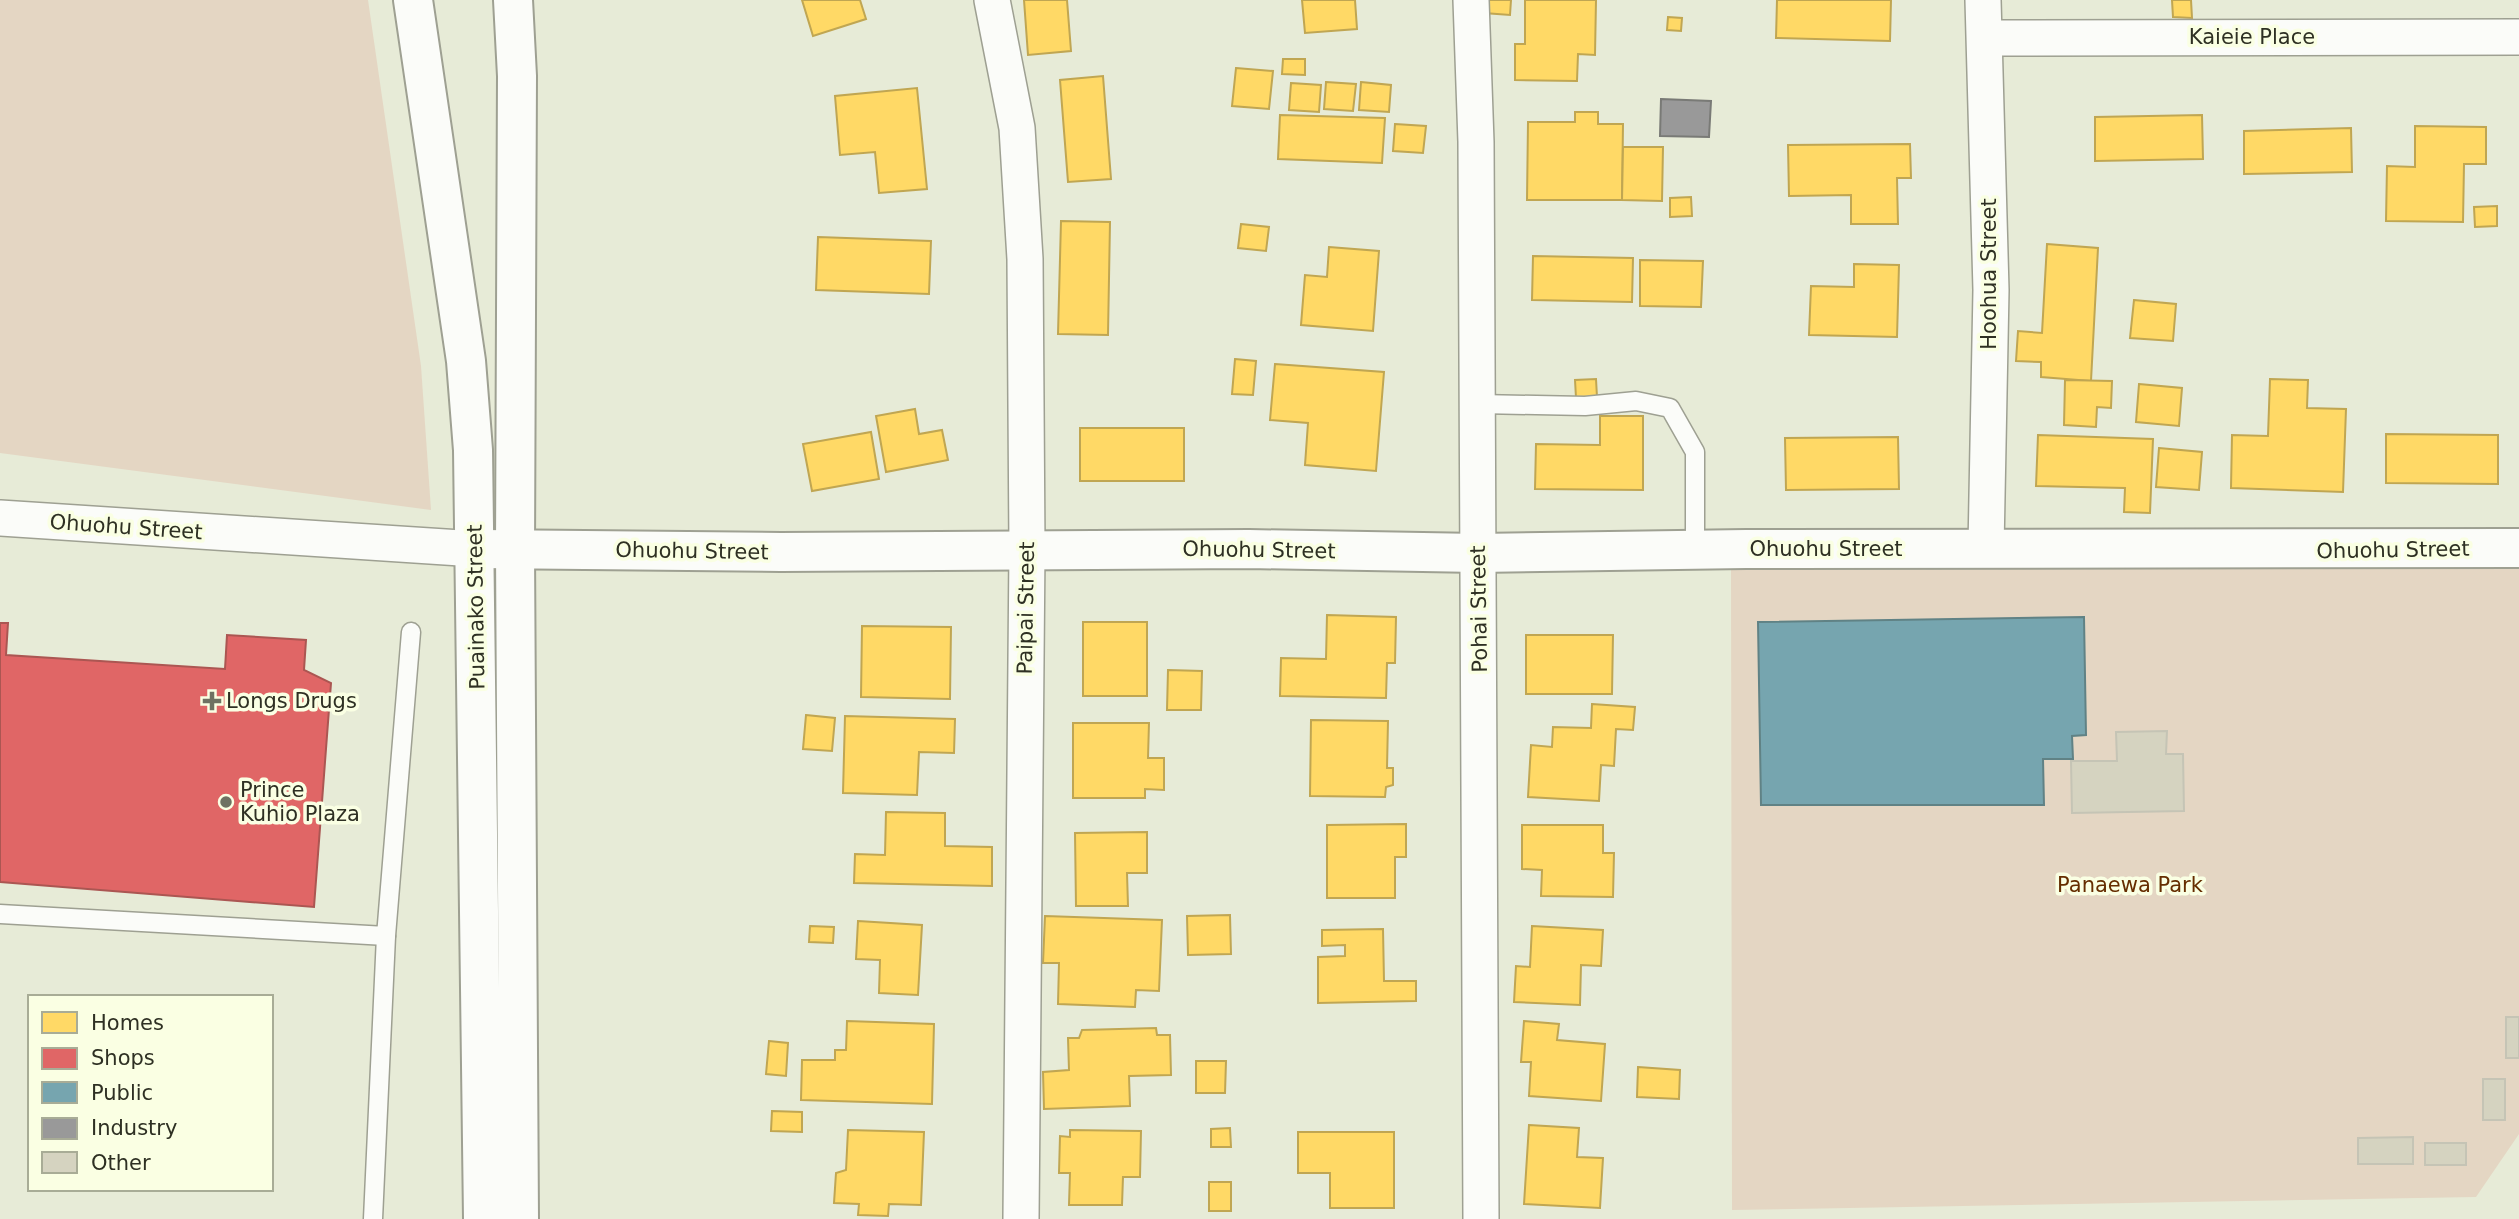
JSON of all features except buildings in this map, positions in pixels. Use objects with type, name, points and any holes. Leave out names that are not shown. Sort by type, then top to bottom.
[{"type":"street","name":"Puainako Street","points":[[413,0],[466,361],[473,450],[483,1219]]},
{"type":"street","name":"Puainako Street","points":[[513,0],[517,76],[515,550],[519,1219]]},
{"type":"street","name":"Paipai Street","points":[[992,0],[1018,141],[1025,259],[1027,549],[1021,1219]]},
{"type":"street","name":"Pohai Street","points":[[1471,0],[1476,80],[1479,404],[1481,1219]]},
{"type":"street","name":"Hoohua Street","points":[[1983,0],[1991,290],[1986,548]]},
{"type":"street","name":"Kaieie Place","points":[[1986,37],[2519,37]]},
{"type":"street","name":"Ohuohu Street","points":[[0,518],[515,550],[781,552],[1027,549],[1478,553],[1986,548],[2254,551],[2519,548]]},
{"type":"lane","points":[[1479,404],[1585,406],[1636,401],[1670,408],[1695,452],[1695,550]]},
{"type":"lane","points":[[373,1219],[386,936],[411,632]]},
{"type":"lane","points":[[0,914],[386,936]]},
{"type":"green space","points":[[0,0],[368,0],[421,366],[431,510],[0,453]]},
{"type":"green space","name":"Panaewa Park","points":[[2519,562],[2519,1134],[2476,1197],[1732,1210],[1731,570]]},
{"type":"place","name":"Longs Drugs","points":[[212,701]]},
{"type":"place","name":"Prince Kuhio Plaza","points":[[226,802]]}]
